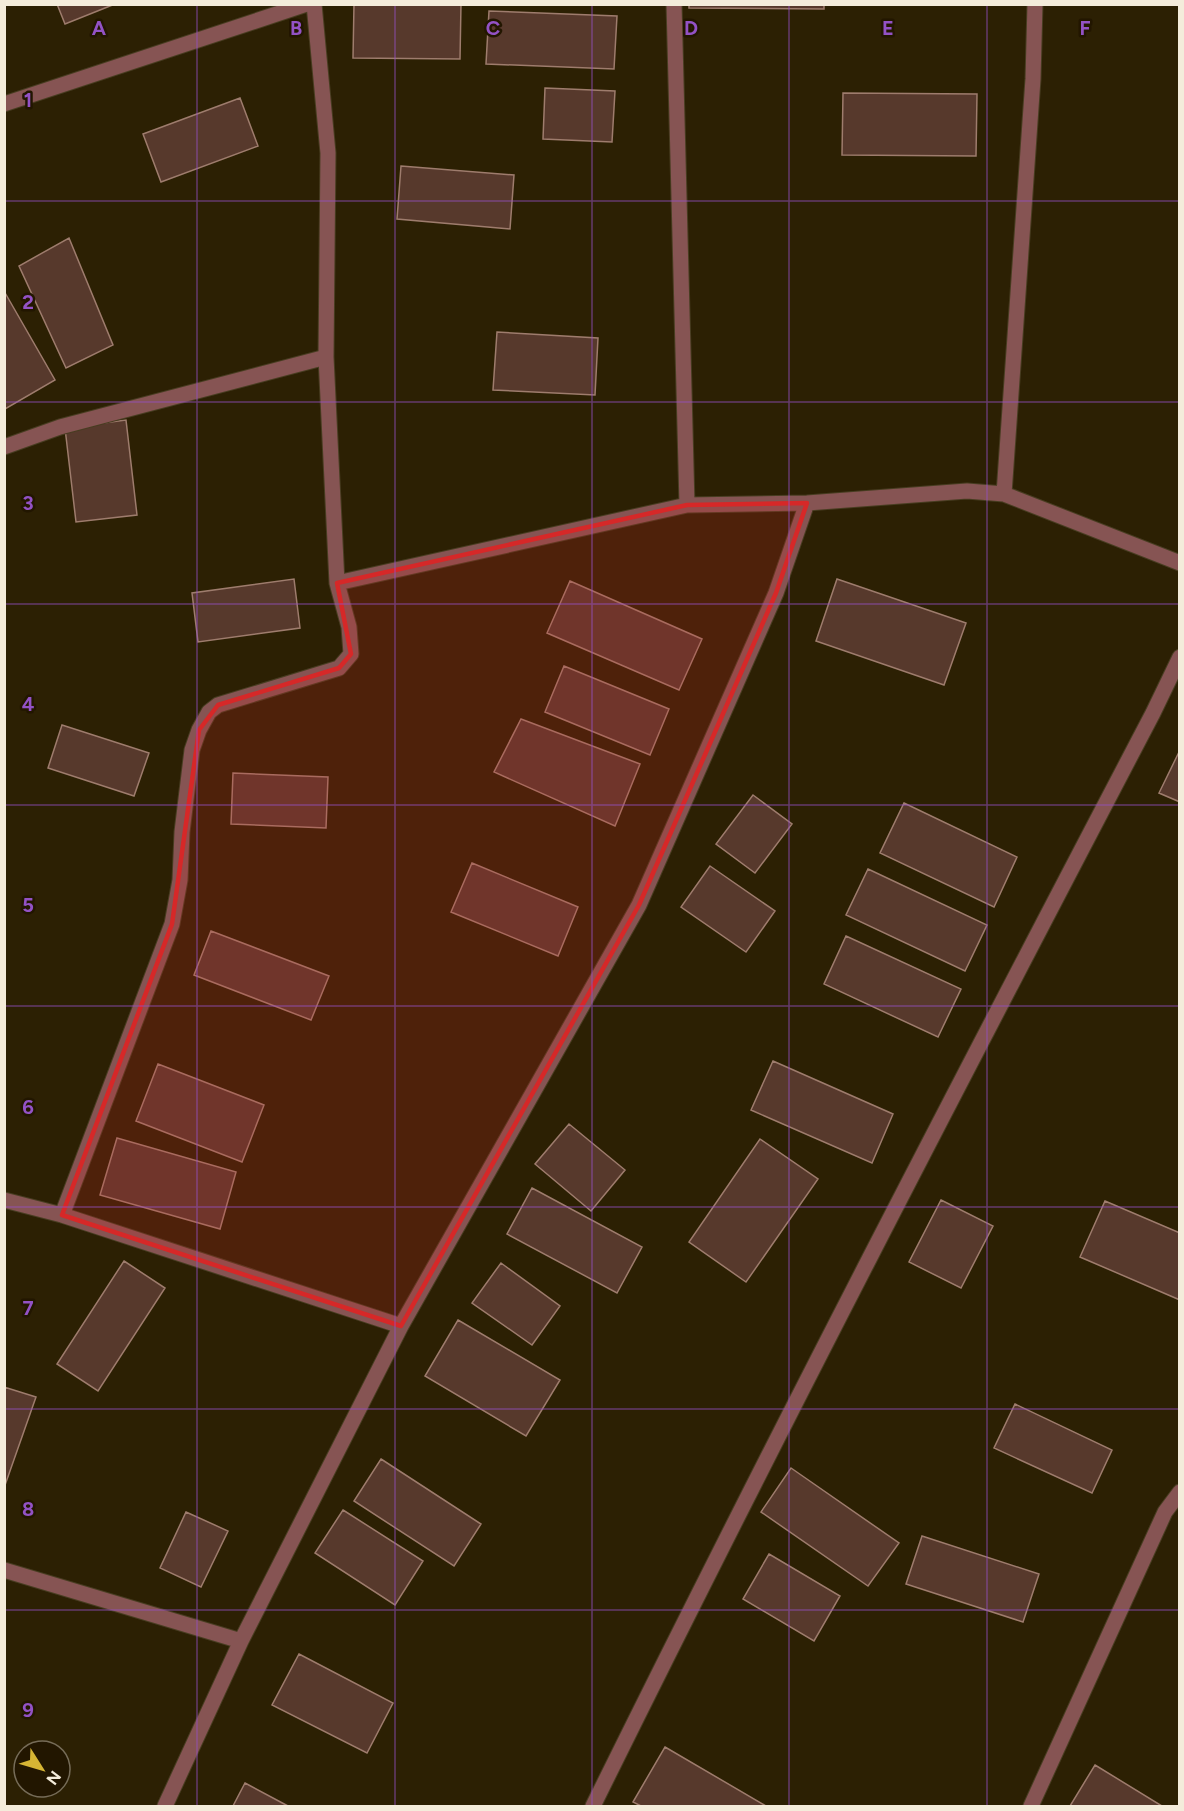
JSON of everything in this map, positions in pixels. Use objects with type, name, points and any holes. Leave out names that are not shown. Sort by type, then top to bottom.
[{"type":"street","points":[[4,104],[307,4]]},
{"type":"street","points":[[62,1215],[172,924],[180,880],[192,750],[199,730],[209,712],[218,705],[339,668],[351,654],[349,627],[337,583],[326,357],[328,153],[314,4]]},
{"type":"street","points":[[674,4],[687,505]]},
{"type":"street","points":[[1004,494],[1032,91],[1035,4]]},
{"type":"street","points":[[4,447],[60,427],[326,357]]},
{"type":"street","points":[[337,583],[687,505],[807,503],[967,491],[1004,494],[1179,563]]},
{"type":"street","points":[[165,1806],[242,1641],[401,1326],[639,905],[776,593],[807,503]]},
{"type":"street","points":[[593,1806],[902,1194],[1142,734],[1179,657]]},
{"type":"street","points":[[4,1200],[62,1215],[401,1326]]},
{"type":"street","points":[[1031,1806],[1165,1512],[1179,1492]]},
{"type":"street","points":[[4,1570],[242,1641]]},
{"type":"highlighted area","points":[[807,503],[776,593],[639,905],[401,1326],[62,1215],[172,924],[199,730],[218,705],[339,668],[351,654],[337,583],[687,505]]},
{"type":"building","points":[[57,4],[115,4],[65,24]]},
{"type":"building","points":[[354,4],[461,4],[460,59],[353,58]]},
{"type":"building","points":[[689,4],[824,4],[824,9],[689,8]]},
{"type":"building","points":[[489,11],[617,16],[614,69],[486,64]]},
{"type":"building","points":[[545,88],[615,91],[612,142],[543,139]]},
{"type":"building","points":[[843,93],[977,94],[976,156],[842,155]]},
{"type":"building","points":[[240,98],[258,146],[161,182],[143,134]]},
{"type":"building","points":[[401,166],[514,175],[510,229],[397,219]]},
{"type":"building","points":[[69,238],[113,345],[66,368],[19,266]]},
{"type":"building","points":[[4,291],[55,380],[5,409],[4,409]]},
{"type":"building","points":[[497,332],[598,338],[595,395],[493,390]]},
{"type":"building","points":[[126,420],[137,515],[76,522],[65,428]]},
{"type":"building","points":[[294,579],[300,628],[198,642],[192,593]]},
{"type":"building","points":[[837,579],[966,623],[944,685],[816,641]]},
{"type":"building","points":[[570,581],[702,639],[679,690],[547,633]]},
{"type":"building","points":[[564,666],[669,709],[650,755],[545,712]]},
{"type":"building","points":[[521,719],[640,764],[615,826],[494,772]]},
{"type":"building","points":[[62,725],[149,753],[134,796],[48,768]]},
{"type":"building","points":[[1180,750],[1180,802],[1159,793]]},
{"type":"building","points":[[233,773],[328,777],[326,828],[231,824]]},
{"type":"building","points":[[753,795],[792,824],[755,873],[716,844]]},
{"type":"building","points":[[904,803],[1017,857],[994,907],[880,853]]},
{"type":"building","points":[[472,863],[578,907],[558,956],[451,912]]},
{"type":"building","points":[[710,866],[775,911],[746,952],[681,907]]},
{"type":"building","points":[[868,869],[987,925],[965,971],[846,915]]},
{"type":"building","points":[[211,931],[329,976],[311,1020],[194,975]]},
{"type":"building","points":[[846,936],[961,989],[938,1037],[824,984]]},
{"type":"building","points":[[773,1061],[893,1114],[872,1163],[751,1110]]},
{"type":"building","points":[[158,1064],[264,1105],[242,1162],[136,1121]]},
{"type":"building","points":[[569,1124],[625,1170],[591,1211],[535,1164]]},
{"type":"building","points":[[117,1138],[236,1172],[220,1229],[100,1195]]},
{"type":"building","points":[[760,1139],[818,1179],[746,1282],[689,1242]]},
{"type":"building","points":[[532,1188],[642,1247],[617,1293],[507,1234]]},
{"type":"building","points":[[941,1200],[993,1226],[961,1288],[909,1262]]},
{"type":"building","points":[[1105,1201],[1180,1233],[1180,1300],[1080,1257]]},
{"type":"building","points":[[124,1261],[165,1288],[98,1391],[57,1364]]},
{"type":"building","points":[[501,1263],[560,1306],[532,1345],[472,1303]]},
{"type":"building","points":[[458,1320],[560,1380],[526,1436],[425,1376]]},
{"type":"building","points":[[4,1387],[36,1397],[4,1488]]},
{"type":"building","points":[[1015,1404],[1112,1450],[1092,1493],[994,1448]]},
{"type":"building","points":[[381,1459],[481,1524],[454,1566],[354,1501]]},
{"type":"building","points":[[791,1468],[899,1543],[868,1586],[761,1512]]},
{"type":"building","points":[[343,1510],[423,1561],[395,1605],[315,1553]]},
{"type":"building","points":[[186,1512],[228,1531],[201,1587],[160,1568]]},
{"type":"building","points":[[922,1536],[1039,1574],[1023,1622],[906,1584]]},
{"type":"building","points":[[769,1554],[840,1596],[814,1641],[743,1599]]},
{"type":"building","points":[[299,1654],[393,1703],[367,1753],[272,1705]]},
{"type":"building","points":[[665,1747],[766,1806],[641,1806],[633,1802]]},
{"type":"building","points":[[1095,1765],[1162,1806],[1070,1806]]},
{"type":"building","points":[[245,1783],[288,1806],[233,1806]]}]
